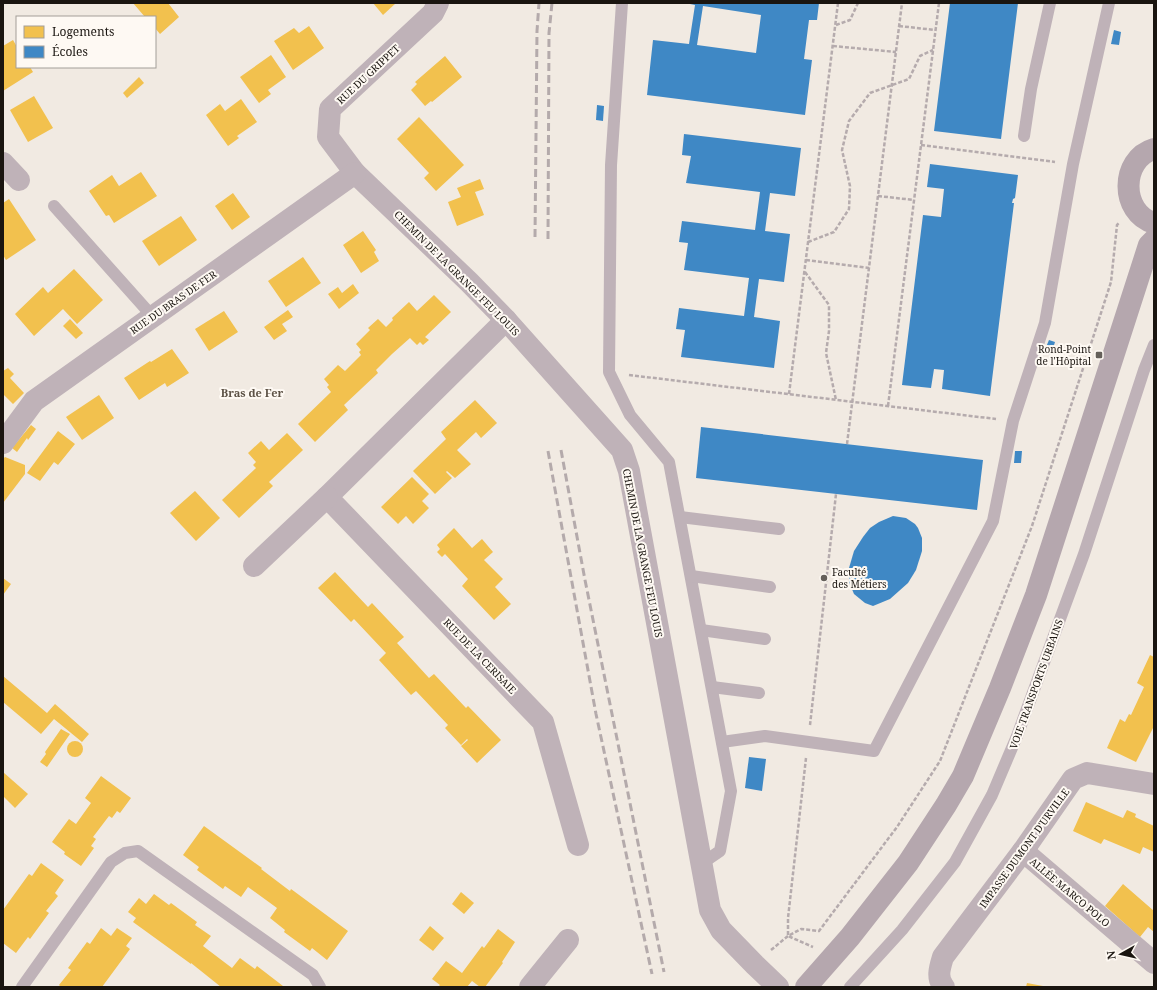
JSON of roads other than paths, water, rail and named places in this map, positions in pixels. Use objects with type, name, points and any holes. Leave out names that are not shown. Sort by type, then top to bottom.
[{"type":"street","name":"RUE DU GRIPPET","points":[[355,173],[328,137],[330,109],[433,13],[438,3]]},
{"type":"street","points":[[1154,149],[1139,158],[1132,170],[1128,183],[1129,196],[1135,208],[1142,216],[1154,223]]},
{"type":"street","points":[[3,163],[19,180]]},
{"type":"street","name":"RUE DU BRAS DE FER","points":[[3,443],[34,401],[355,173]]},
{"type":"street","name":"CHEMIN DE LA GRANGE FEU LOUIS","points":[[355,173],[469,282],[506,320],[622,450],[629,470],[710,910],[721,930],[778,987]]},
{"type":"street","points":[[806,987],[850,937],[908,863],[963,776],[1000,688],[1036,595],[1149,245],[1154,240]]},
{"type":"street","points":[[254,566],[327,497],[506,320]]},
{"type":"street","name":"RUE DE LA CERISAIE","points":[[327,497],[543,722],[578,845]]},
{"type":"street","name":"IMPASSE DUMONT D'URVILLE","points":[[944,987],[938,972],[943,957],[1023,851],[1073,779],[1087,773],[1154,784]]},
{"type":"street","name":"ALLÉE MARCO POLO","points":[[1023,851],[1154,963]]},
{"type":"street","points":[[530,987],[568,940]]},
{"type":"lane","points":[[622,3],[611,165],[609,372],[630,415],[669,462],[712,687],[731,791],[720,851],[701,864]]},
{"type":"lane","points":[[1024,136],[1030,89],[1050,3]]},
{"type":"lane","points":[[722,742],[765,736],[874,751],[993,522],[1013,421],[1045,323],[1073,164],[1109,3]]},
{"type":"lane","points":[[54,206],[153,317]]},
{"type":"lane","name":"VOIE TRANSPORTS URBAINS","points":[[850,987],[902,930],[955,862],[992,795],[1018,736],[1081,561],[1144,370],[1154,346]]},
{"type":"lane","points":[[680,517],[780,529]]},
{"type":"lane","points":[[691,576],[770,587]]},
{"type":"lane","points":[[701,630],[765,639]]},
{"type":"lane","points":[[712,687],[759,693]]},
{"type":"lane","points":[[22,987],[111,862],[125,853],[138,852],[313,976],[320,987]]},
{"type":"railway","points":[[535,237],[537,31],[539,3]]},
{"type":"railway","points":[[548,239],[549,33],[552,3]]},
{"type":"railway","points":[[561,450],[585,580],[664,972]]},
{"type":"railway","points":[[548,451],[596,714],[652,974]]},
{"type":"place","name":"Rond-Point de l'Hôpital","points":[[1099,355]]},
{"type":"place","name":"Faculté des Métiers","points":[[824,578]]},
{"type":"district","name":"Bras de Fer","points":[[252,392]]}]
